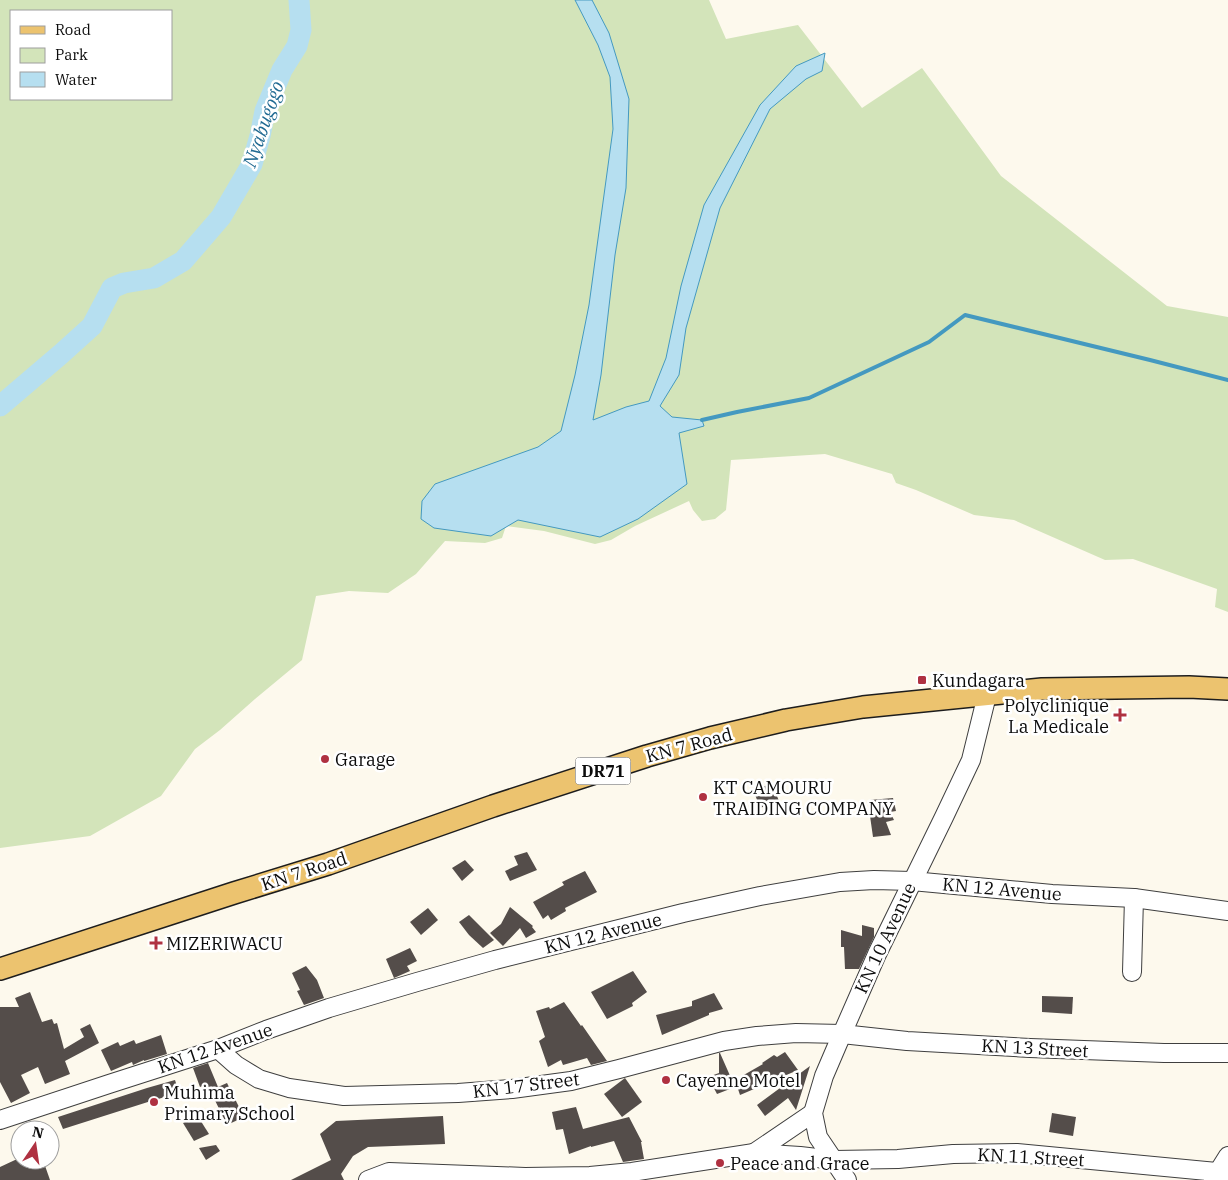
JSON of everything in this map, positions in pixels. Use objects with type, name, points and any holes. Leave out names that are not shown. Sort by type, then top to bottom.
[{"type":"main road","name":"KN 7 Road","points":[[0,969],[328,864],[493,806],[639,759],[710,738],[786,720],[864,707],[1042,689],[1228,688]]},
{"type":"street","name":"KN 10 Avenue","points":[[847,1180],[818,1137],[814,1113],[824,1076],[877,954],[971,760],[986,695]]},
{"type":"street","name":"KN 12 Avenue","points":[[0,1120],[218,1049],[329,1008],[417,982],[495,960],[683,913],[760,896],[840,882],[912,880],[1052,894],[1134,898],[1228,911]]},
{"type":"street","points":[[1132,972],[1134,898]]},
{"type":"street","name":"KN 17 Street","points":[[218,1049],[236,1065],[260,1079],[289,1088],[344,1096],[458,1093],[512,1089],[571,1081],[724,1041],[796,1033],[842,1034]]},
{"type":"street","name":"KN 13 Street","points":[[842,1034],[906,1041],[1030,1048],[1164,1053],[1228,1053]]},
{"type":"street","points":[[368,1180],[390,1172],[525,1177],[590,1176],[632,1172],[754,1153],[814,1113]]},
{"type":"street","name":"KN 11 Street","points":[[754,1153],[834,1160],[1017,1153],[1220,1175]]},
{"type":"street","points":[[1220,1175],[1228,1156]]},
{"type":"green space","points":[[0,0],[709,0],[726,39],[798,25],[862,108],[922,68],[1001,176],[1167,306],[1228,317],[1228,612],[1215,607],[1217,589],[1133,559],[1105,560],[1014,520],[974,515],[896,483],[892,474],[825,454],[731,460],[726,510],[715,519],[702,521],[693,510],[689,501],[635,526],[611,540],[595,544],[544,531],[506,526],[502,538],[485,543],[445,541],[416,574],[388,593],[349,591],[316,596],[302,660],[195,749],[161,796],[90,836],[0,848]]},
{"type":"water","points":[[575,0],[592,0],[609,33],[629,99],[626,188],[615,255],[601,375],[593,420],[626,407],[649,401],[666,358],[681,286],[704,205],[760,105],[796,66],[825,53],[822,71],[806,79],[770,109],[720,208],[686,328],[679,375],[660,406],[672,417],[702,420],[704,426],[679,433],[687,484],[638,519],[600,537],[518,520],[491,536],[434,528],[421,519],[422,501],[435,484],[538,447],[561,431],[575,375],[589,305],[613,129],[610,77],[598,45]]},
{"type":"building","points":[[772,784],[779,801],[760,808],[753,789]]},
{"type":"building","points":[[893,798],[896,811],[890,812],[894,820],[886,822],[891,835],[873,837],[870,816],[873,816],[870,800]]},
{"type":"building","points":[[527,852],[537,870],[510,881],[505,871],[518,865],[514,856]]},
{"type":"building","points":[[465,860],[474,870],[462,881],[452,868]]},
{"type":"building","points":[[585,871],[597,892],[565,908],[566,911],[551,920],[548,915],[543,919],[533,902],[564,885],[562,882]]},
{"type":"building","points":[[510,907],[533,926],[536,932],[526,938],[520,928],[503,946],[490,933],[501,924]]},
{"type":"building","points":[[428,908],[438,920],[421,935],[410,922]]},
{"type":"building","points":[[469,915],[494,940],[483,948],[459,922]]},
{"type":"building","points":[[862,925],[874,928],[874,937],[859,969],[845,969],[844,947],[841,947],[841,930],[862,936]]},
{"type":"building","points":[[410,948],[417,961],[407,966],[410,971],[394,978],[386,959]]},
{"type":"building","points":[[306,966],[317,980],[324,998],[304,1005],[297,991],[300,990],[292,973]]},
{"type":"building","points":[[633,971],[647,992],[632,1003],[633,1006],[607,1019],[591,992]]},
{"type":"building","points":[[30,992],[42,1022],[52,1019],[54,1024],[57,1023],[64,1049],[84,1037],[80,1029],[90,1024],[99,1043],[65,1061],[70,1074],[45,1084],[38,1067],[21,1075],[30,1093],[11,1103],[0,1082],[0,1007],[19,1007],[15,998]]},
{"type":"building","points":[[714,993],[723,1009],[709,1013],[709,1015],[662,1035],[656,1015],[692,1006],[692,1001]]},
{"type":"building","points":[[1042,996],[1073,997],[1072,1014],[1042,1012]]},
{"type":"building","points":[[564,1002],[607,1061],[591,1065],[587,1058],[563,1065],[561,1060],[548,1067],[539,1041],[545,1037],[536,1011],[549,1007],[550,1009]]},
{"type":"building","points":[[161,1035],[167,1054],[133,1065],[132,1062],[111,1071],[101,1050],[118,1042],[120,1046],[134,1040],[136,1044]]},
{"type":"building","points":[[785,1052],[798,1070],[740,1095],[735,1080],[763,1064],[774,1055],[777,1057]]},
{"type":"building","points":[[719,1053],[735,1087],[717,1094],[708,1077],[719,1073]]},
{"type":"building","points":[[208,1063],[218,1087],[227,1083],[244,1117],[227,1125],[207,1084],[200,1087],[193,1068]]},
{"type":"building","points":[[810,1066],[796,1110],[788,1098],[765,1116],[757,1105]]},
{"type":"building","points":[[625,1078],[642,1102],[622,1117],[604,1094]]},
{"type":"building","points":[[175,1080],[179,1093],[63,1129],[58,1117]]},
{"type":"building","points":[[576,1107],[583,1129],[629,1117],[642,1142],[644,1159],[623,1162],[614,1141],[591,1146],[569,1154],[563,1129],[556,1130],[552,1112]]},
{"type":"building","points":[[1052,1113],[1076,1117],[1073,1136],[1049,1132]]},
{"type":"building","points":[[197,1115],[209,1134],[194,1141],[183,1123]]},
{"type":"building","points":[[443,1116],[445,1144],[368,1147],[353,1156],[341,1174],[344,1180],[291,1180],[331,1160],[320,1134],[336,1121]]},
{"type":"building","points":[[216,1145],[220,1151],[206,1160],[199,1148]]},
{"type":"building","points":[[10,1162],[10,1170],[46,1170],[50,1180],[0,1180],[0,1167]]},
{"type":"waterway","name":"Nyabugogo","points":[[0,406],[92,326],[112,288],[124,283],[154,278],[183,261],[221,217],[252,164],[265,111],[282,70],[297,46],[301,30],[299,0]]},
{"type":"waterway","points":[[702,420],[809,398],[929,342],[965,315],[1228,380]]},
{"type":"place","name":"Kundagara","points":[[922,680]]},
{"type":"place","name":"Polyclinique La Medicale","points":[[1120,715]]},
{"type":"place","name":"Garage","points":[[325,759]]},
{"type":"place","name":"KT CAMOURU TRAIDING COMPANY","points":[[703,797]]},
{"type":"place","name":"MIZERIWACU","points":[[156,943]]},
{"type":"place","name":"Cayenne Motel","points":[[666,1080]]},
{"type":"place","name":"Muhima Primary School","points":[[154,1102]]},
{"type":"place","name":"Peace and Grace","points":[[720,1163]]}]
